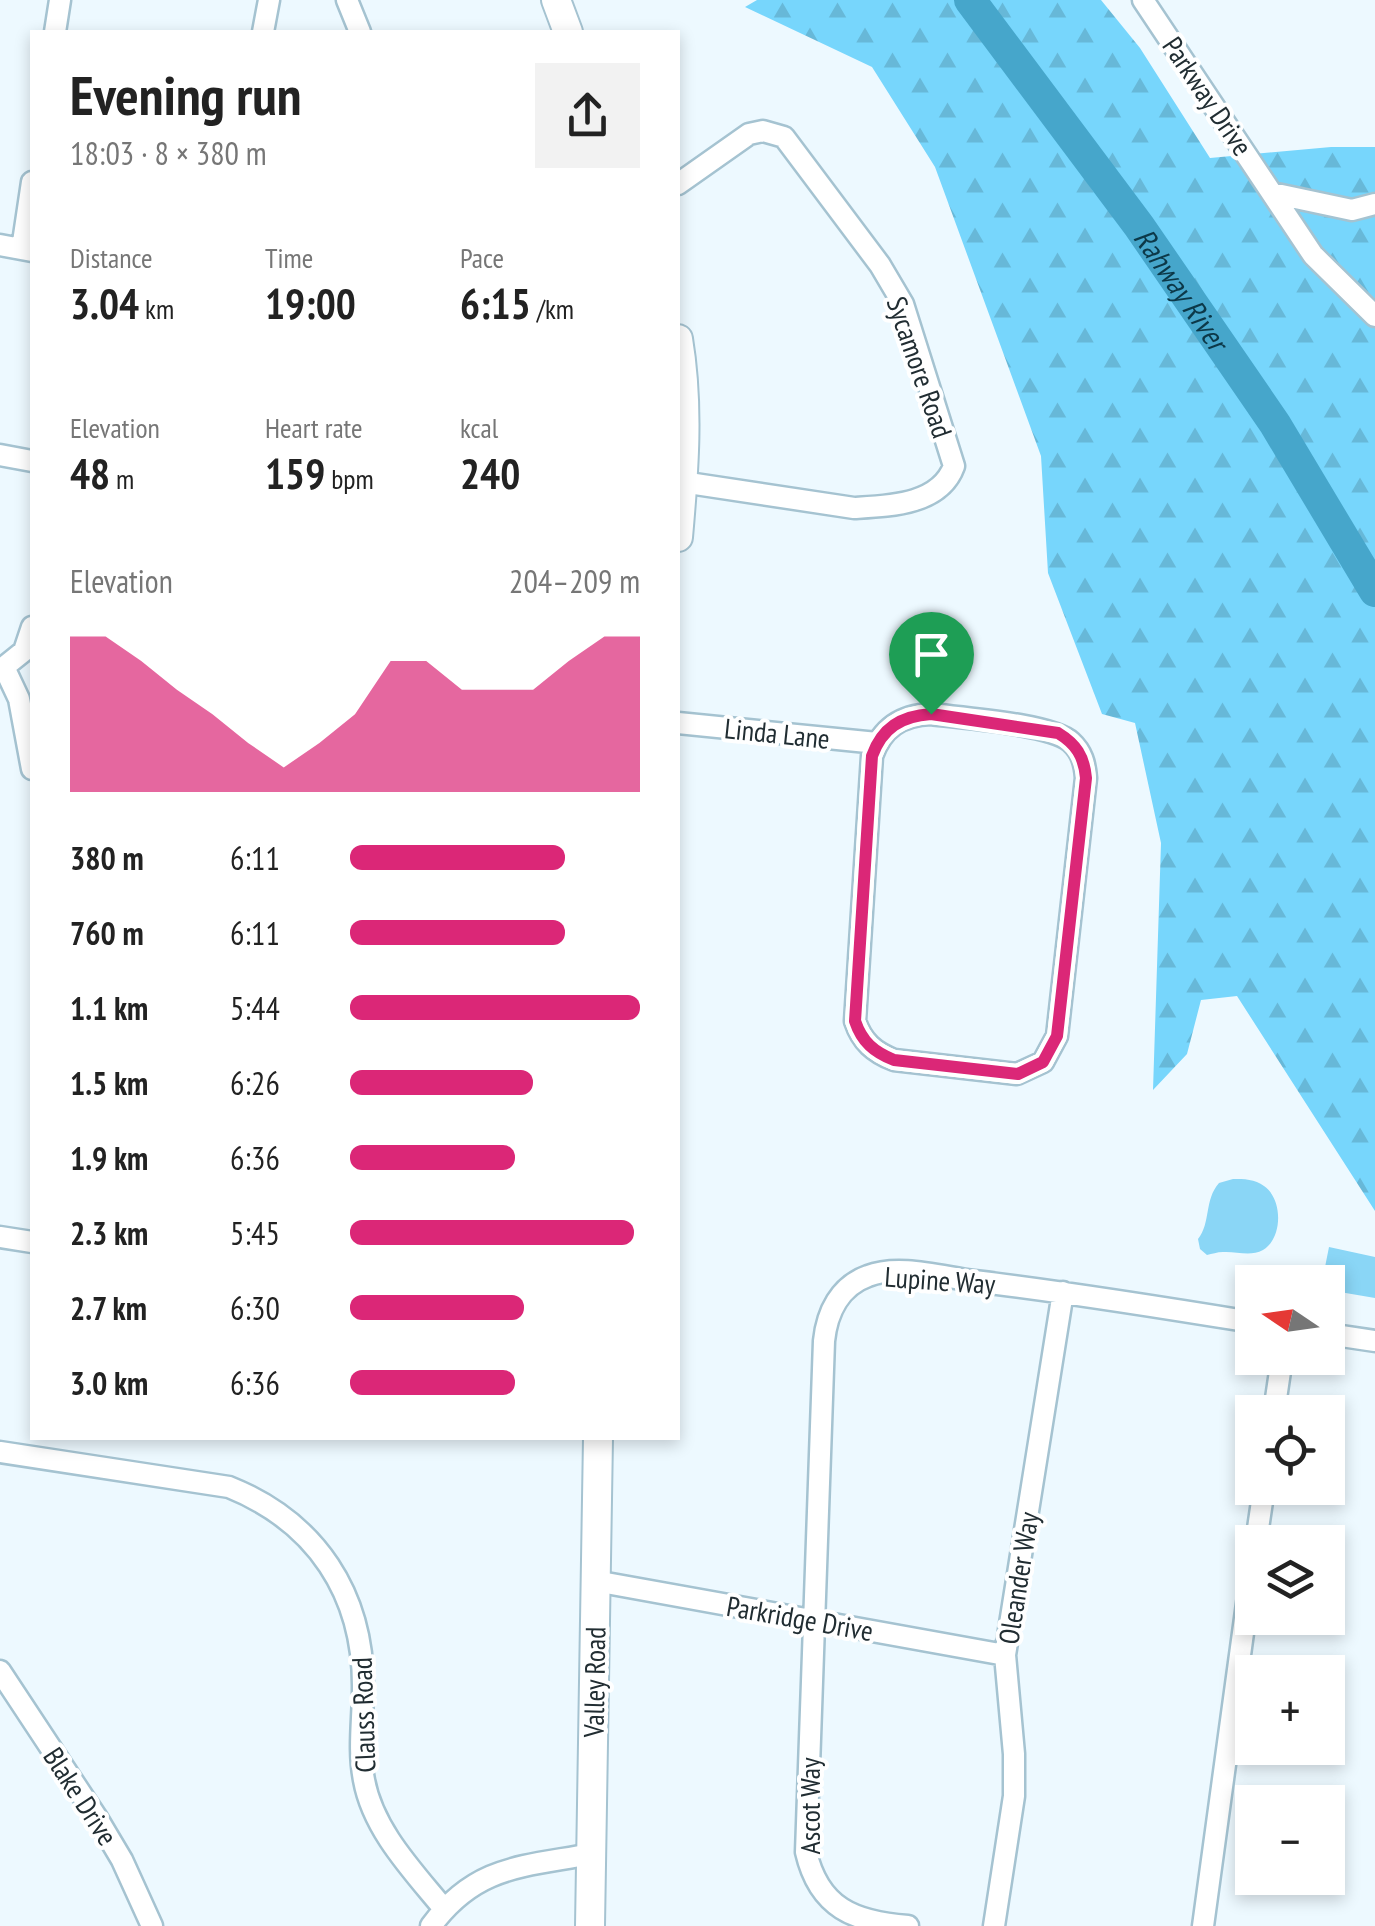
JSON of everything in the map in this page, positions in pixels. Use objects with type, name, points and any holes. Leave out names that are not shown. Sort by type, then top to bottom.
[{"type":"street","points":[[55,30],[60,0]]},
{"type":"street","points":[[263,30],[269,0]]},
{"type":"street","points":[[347,0],[359,30]]},
{"type":"street","points":[[556,0],[567,30]]},
{"type":"street","name":"Parkway Drive","points":[[1143,0],[1314,255],[1375,316]]},
{"type":"street","name":"Sycamore Road","points":[[680,183],[749,134],[763,130],[784,137],[880,266],[903,304],[954,466],[950,478],[934,493],[881,506],[854,508],[682,482]]},
{"type":"street","points":[[1272,193],[1352,210],[1375,204]]},
{"type":"street","points":[[0,245],[27,250],[30,209]]},
{"type":"street","points":[[680,354],[685,394],[680,510]]},
{"type":"street","points":[[0,455],[30,461]]},
{"type":"street","points":[[30,633],[24,651],[2,667],[19,700],[30,759]]},
{"type":"street","points":[[931,714],[1058,733],[1079,751],[1086,778],[1057,1036],[1052,1050],[1032,1070],[1007,1074],[894,1060],[879,1054],[858,1031],[854,1010],[870,768],[876,743],[898,721],[931,714]]},
{"type":"street","name":"Linda Lane","points":[[680,722],[876,743]]},
{"type":"street","points":[[0,1237],[30,1242]]},
{"type":"street","name":"Lupine Way","points":[[814,1621],[824,1341],[830,1312],[857,1280],[884,1271],[1063,1292],[1235,1319]]},
{"type":"street","name":"Oleander Way","points":[[994,1926],[1014,1796],[1005,1655],[1063,1292]]},
{"type":"street","points":[[1345,1336],[1375,1340]]},
{"type":"street","name":"Valley Road","points":[[590,1926],[598,1440]]},
{"type":"street","name":"Clauss Road","points":[[0,1452],[228,1488],[285,1516],[304,1535],[326,1559],[354,1618],[364,1686],[364,1783],[376,1816],[438,1918]]},
{"type":"street","name":"Parkridge Drive","points":[[595,1581],[1005,1655]]},
{"type":"street","name":"Ascot Way","points":[[814,1621],[805,1835],[810,1870],[818,1885],[842,1910],[856,1918],[908,1926]]},
{"type":"street","points":[[1202,1926],[1243,1635]]},
{"type":"street","name":"Blake Drive","points":[[0,1671],[106,1832],[152,1926]]},
{"type":"street","points":[[438,1918],[476,1882],[500,1872],[592,1854]]},
{"type":"green space","points":[[757,0],[1101,0],[1140,48],[1210,158],[1375,147],[1375,1211],[1237,996],[1201,1000],[1187,1054],[1153,1090],[1161,843],[1135,723],[1102,714],[1048,573],[1041,456],[935,167],[872,67],[745,7]]},
{"type":"shaded area","points":[[1233,1179],[1257,1182],[1270,1192],[1278,1218],[1274,1237],[1258,1252],[1207,1255],[1200,1249],[1198,1239],[1211,1197],[1219,1183]]},
{"type":"shaded area","points":[[1329,1247],[1375,1257],[1375,1298],[1345,1293],[1345,1265],[1325,1265]]},
{"type":"waterway","name":"Rahway River","points":[[970,0],[1139,226],[1275,424],[1375,591]]},
{"type":"route","points":[[931,714],[1058,733],[1070,740],[1085,764],[1057,1036],[1043,1062],[1018,1074],[894,1060],[867,1044],[855,1021],[872,756],[884,732],[898,721],[931,714]]}]
